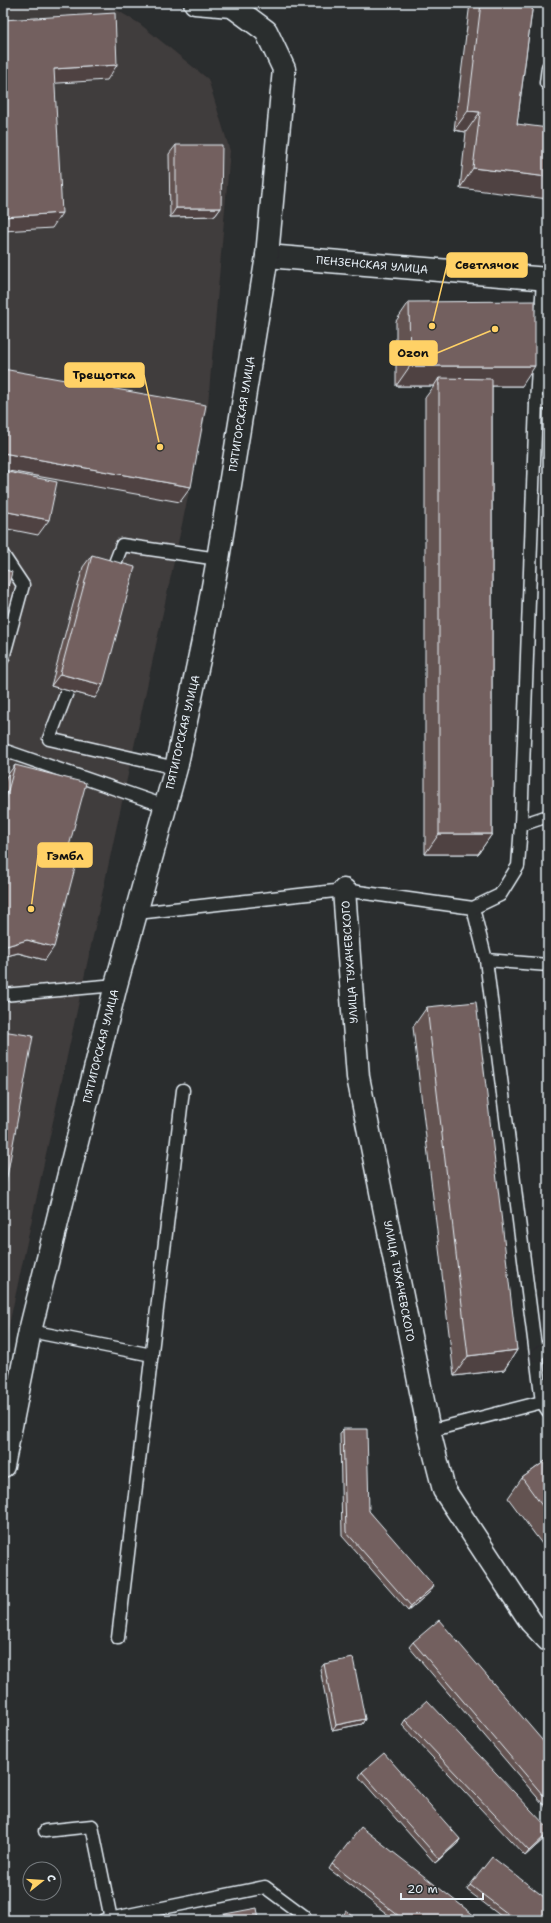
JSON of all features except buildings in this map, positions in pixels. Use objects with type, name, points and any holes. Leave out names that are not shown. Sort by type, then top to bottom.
[{"type":"main road","points":[[195,3],[230,5]]},
{"type":"main road","name":"ПЯТИГОРСКАЯ УЛИЦА","points":[[3,1466],[30,1331],[116,985],[176,768],[204,636],[218,559],[267,256],[284,69],[266,31],[230,5]]},
{"type":"main road","name":"ПЕНЗЕНСКАЯ УЛИЦА","points":[[267,256],[546,279]]},
{"type":"main road","name":"УЛИЦА ТУХАЧЕВСКОГО","points":[[344,890],[358,1077],[430,1431],[444,1490],[531,1622],[548,1640]]},
{"type":"lane","points":[[548,67],[546,83],[548,83]]},
{"type":"lane","points":[[137,913],[344,890],[472,908],[500,895],[518,866],[542,403],[546,279]]},
{"type":"lane","points":[[105,590],[122,545],[218,559]]},
{"type":"lane","points":[[3,555],[23,585],[3,658]]},
{"type":"lane","points":[[77,664],[49,739],[176,768]]},
{"type":"lane","points":[[3,750],[165,806]]},
{"type":"lane","points":[[521,825],[548,816]]},
{"type":"lane","points":[[430,1431],[545,1406],[537,1356],[486,960],[472,908]]},
{"type":"lane","points":[[486,960],[548,965]]},
{"type":"lane","points":[[3,995],[116,985]]},
{"type":"lane","points":[[118,1638],[184,1090]]},
{"type":"lane","points":[[30,1331],[152,1354]]},
{"type":"lane","points":[[537,1356],[548,1345]]},
{"type":"lane","points":[[45,1831],[92,1826],[107,1919],[265,1887],[304,1916]]},
{"type":"shaded area","points":[[3,3],[105,3],[140,24],[208,79],[230,151],[208,404],[3,1353]]},
{"type":"place","name":"Светлячок","points":[[432,326]]},
{"type":"place","name":"Ozon","points":[[495,329]]},
{"type":"place","name":"Трещотка","points":[[160,447]]},
{"type":"place","name":"Гэмбл","points":[[31,909]]}]
